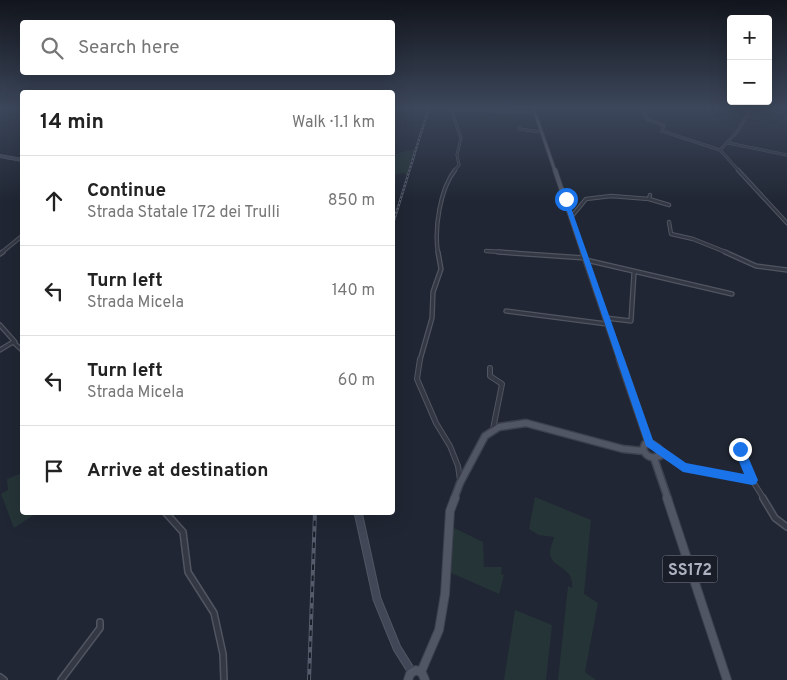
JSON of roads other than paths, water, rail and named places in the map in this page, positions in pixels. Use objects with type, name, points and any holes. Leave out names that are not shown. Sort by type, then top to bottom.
[{"type":"main road","points":[[416,676],[439,630],[445,594],[448,522],[460,483],[482,441],[493,430],[510,424],[526,423],[623,450],[643,451],[654,458],[658,458],[660,453],[655,446],[649,443],[607,324],[572,216],[543,139]]},
{"type":"main road","points":[[643,451],[644,445],[649,443]]},
{"type":"main road","name":"SS172","points":[[654,458],[728,680]]},
{"type":"street","points":[[460,483],[458,466],[436,423],[417,379],[421,351],[432,318],[433,292],[441,269],[435,236],[438,214],[452,174],[459,165],[457,155],[461,139]]},
{"type":"street","points":[[689,139],[720,150],[787,223]]},
{"type":"street","points":[[720,150],[731,139]]},
{"type":"street","points":[[728,143],[787,154]]},
{"type":"street","points":[[0,157],[20,160]]},
{"type":"street","points":[[649,200],[650,195]]},
{"type":"street","points":[[572,216],[586,199],[595,197],[649,200],[669,205]]},
{"type":"street","points":[[669,222],[671,234],[690,237],[722,249],[753,265],[787,270]]},
{"type":"street","points":[[0,254],[20,238]]},
{"type":"street","points":[[486,251],[586,259],[634,273],[732,294]]},
{"type":"street","points":[[605,318],[632,322],[634,273]]},
{"type":"street","points":[[506,312],[607,324]]},
{"type":"street","points":[[0,325],[20,348]]},
{"type":"street","points":[[0,350],[15,342]]},
{"type":"street","points":[[490,368],[490,376],[502,384],[493,430]]},
{"type":"street","points":[[740,449],[752,480],[775,518],[787,528]]},
{"type":"street","points":[[660,453],[683,467],[752,480]]},
{"type":"street","points":[[169,515],[183,532],[188,572],[214,613],[223,654],[224,680]]},
{"type":"street","points":[[359,515],[365,530],[366,554],[376,592],[397,648],[404,662],[416,676]]},
{"type":"street","points":[[61,680],[100,628],[100,622]]},
{"type":"street","points":[[0,677],[4,680]]},
{"type":"railway","points":[[395,217],[419,139]]},
{"type":"railway","points":[[309,680],[315,515]]}]
